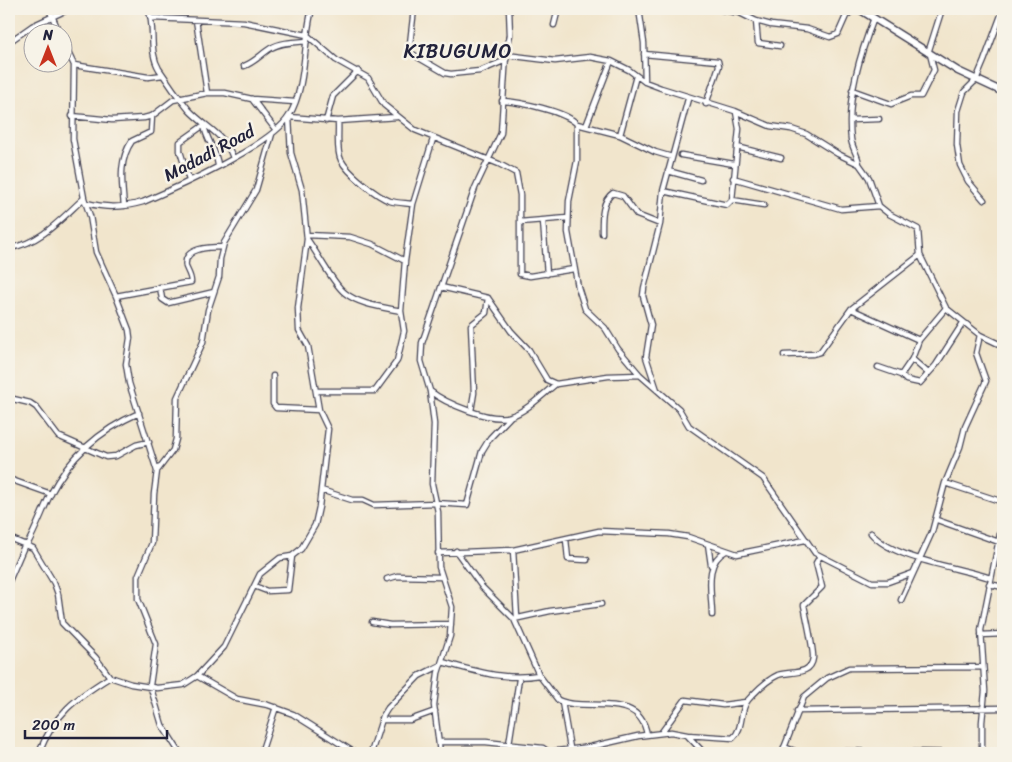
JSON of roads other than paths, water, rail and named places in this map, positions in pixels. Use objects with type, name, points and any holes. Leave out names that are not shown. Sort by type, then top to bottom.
[{"type":"main road","points":[[859,9],[929,54],[976,80],[1003,92]]},
{"type":"street","points":[[49,9],[55,22]]},
{"type":"street","points":[[9,42],[19,33],[69,9]]},
{"type":"street","points":[[148,9],[152,18],[153,49],[158,67],[180,98],[204,125],[228,144],[233,158]]},
{"type":"street","name":"Madadi Road","points":[[86,203],[105,208],[142,202],[233,158],[274,132],[289,117],[295,102],[312,9]]},
{"type":"street","points":[[414,9],[409,52],[445,73],[466,74],[506,57],[555,61],[590,57],[612,61],[645,82],[706,104],[735,111],[770,126],[791,128],[806,134],[859,164]]},
{"type":"street","points":[[440,753],[434,704],[441,664],[450,636],[452,607],[440,576],[436,503],[432,484],[434,424],[430,391],[421,360],[422,343],[475,188],[501,134],[502,100],[510,35],[509,9]]},
{"type":"street","points":[[554,25],[558,9]]},
{"type":"street","points":[[639,9],[645,82]]},
{"type":"street","points":[[718,9],[740,13],[756,21],[807,29],[830,37],[838,34],[846,16],[854,9]]},
{"type":"street","points":[[852,90],[891,104],[911,96],[921,96],[934,70],[929,54],[942,9]]},
{"type":"street","points":[[984,200],[968,181],[960,165],[957,145],[960,100],[964,92],[976,80],[1003,10]]},
{"type":"street","points":[[152,18],[252,23],[307,35],[336,60],[358,71],[371,82],[384,105],[415,130],[488,160],[516,174],[520,195],[520,274],[530,276],[574,269]]},
{"type":"street","points":[[874,18],[866,39],[852,90],[851,141],[859,164],[869,178],[879,206],[889,214],[918,229],[920,255],[946,308],[980,336],[1003,346]]},
{"type":"street","points":[[196,20],[207,93]]},
{"type":"street","points":[[756,21],[758,43],[780,46]]},
{"type":"street","points":[[244,66],[256,62],[265,52],[278,45],[307,41]]},
{"type":"street","points":[[644,54],[718,60],[719,66],[706,104]]},
{"type":"street","points":[[72,61],[74,65],[75,88],[72,139],[84,198],[96,252],[129,330],[130,338],[126,364],[139,413],[158,471]]},
{"type":"street","points":[[586,126],[612,61]]},
{"type":"street","points":[[74,65],[148,77],[163,75]]},
{"type":"street","points":[[326,121],[334,96],[358,71]]},
{"type":"street","points":[[620,135],[636,76]]},
{"type":"street","points":[[173,100],[176,92]]},
{"type":"street","points":[[72,116],[127,120],[152,116],[173,100],[207,93],[225,93],[252,99],[295,102]]},
{"type":"street","points":[[657,392],[646,357],[651,325],[644,296],[660,224],[663,191],[688,98]]},
{"type":"street","points":[[180,753],[162,725],[150,685],[156,644],[138,599],[137,588],[141,566],[152,543],[154,494],[158,471],[173,450],[176,439],[177,398],[202,342],[208,310],[219,277],[223,246],[256,190],[274,132],[252,99]]},
{"type":"street","points":[[502,100],[533,105],[577,124],[620,135],[655,152],[672,157]]},
{"type":"street","points":[[663,191],[727,205],[732,200],[732,178],[739,129],[735,111]]},
{"type":"street","points":[[124,206],[121,174],[122,161],[132,140],[151,132],[152,116]]},
{"type":"street","points":[[9,538],[33,548],[54,583],[58,594],[62,623],[96,658],[110,677],[131,684],[150,685],[157,688],[177,687],[197,676],[224,647],[260,574],[280,558],[292,556],[301,549],[309,538],[314,525],[321,490],[328,428],[319,410],[308,346],[299,330],[298,308],[307,237],[302,190],[291,153],[289,117],[338,121],[397,117]]},
{"type":"street","points":[[850,120],[880,119]]},
{"type":"street","points":[[338,121],[339,152],[342,161],[360,180],[380,196],[398,203],[413,204]]},
{"type":"street","points":[[577,124],[577,161],[568,218],[574,269],[585,309],[605,328],[618,349],[640,375],[657,392],[676,406],[689,426],[762,478],[777,502],[792,518],[815,553],[872,582],[888,582],[913,573]]},
{"type":"street","points":[[204,125],[216,152],[218,165]]},
{"type":"street","points":[[189,180],[180,151],[180,142],[204,125]]},
{"type":"street","points":[[316,391],[376,391],[397,361],[404,331],[401,311],[405,261],[413,204],[433,139]]},
{"type":"street","points":[[736,146],[781,158]]},
{"type":"street","points":[[681,155],[734,164]]},
{"type":"street","points":[[668,171],[701,180]]},
{"type":"street","points":[[732,178],[841,209],[879,206]]},
{"type":"street","points":[[602,233],[604,206],[609,196],[613,193],[623,196],[637,215],[660,224]]},
{"type":"street","points":[[9,248],[28,242],[52,228],[84,198]]},
{"type":"street","points":[[732,200],[764,205]]},
{"type":"street","points":[[520,222],[568,218]]},
{"type":"street","points":[[543,221],[547,274]]},
{"type":"street","points":[[307,237],[350,237],[372,244],[405,261]]},
{"type":"street","points":[[307,237],[346,294],[362,302],[401,311]]},
{"type":"street","points":[[116,296],[191,282],[186,265],[187,257],[194,251],[223,246]]},
{"type":"street","points":[[784,355],[820,352],[851,309],[920,255]]},
{"type":"street","points":[[160,287],[162,299],[168,303],[214,292]]},
{"type":"street","points":[[441,287],[488,298],[511,331],[529,350],[547,380],[556,384]]},
{"type":"street","points":[[471,411],[474,393],[471,325],[486,313],[488,298]]},
{"type":"street","points":[[901,374],[912,359],[919,340],[946,308]]},
{"type":"street","points":[[851,309],[919,340]]},
{"type":"street","points":[[878,367],[901,374],[906,380],[920,383],[963,323]]},
{"type":"street","points":[[901,600],[937,520],[945,483],[960,447],[965,427],[986,381],[976,352],[980,336]]},
{"type":"street","points":[[912,359],[928,373]]},
{"type":"street","points":[[321,490],[352,500],[363,500],[374,505],[436,503],[467,505],[482,451],[490,438],[511,416],[556,384],[608,376],[640,375]]},
{"type":"street","points":[[273,376],[273,404],[276,408],[319,410]]},
{"type":"street","points":[[430,391],[452,405],[471,411],[500,417],[511,416]]},
{"type":"street","points":[[9,398],[30,403],[36,407],[58,436],[110,457],[149,442]]},
{"type":"street","points":[[9,581],[26,544],[40,522],[50,494],[84,446],[96,441],[115,423],[139,413]]},
{"type":"street","points":[[9,479],[50,494]]},
{"type":"street","points":[[945,483],[1003,502]]},
{"type":"street","points":[[784,747],[800,753],[822,751],[982,753],[985,691],[981,635],[1003,519]]},
{"type":"street","points":[[937,520],[999,542]]},
{"type":"street","points":[[438,553],[513,550],[599,531],[668,534],[708,544],[726,551],[744,554],[805,540]]},
{"type":"street","points":[[871,533],[885,545],[920,560],[990,581],[1003,587]]},
{"type":"street","points":[[566,539],[568,559],[587,560]]},
{"type":"street","points":[[708,544],[711,566],[712,615]]},
{"type":"street","points":[[513,550],[515,618],[539,675],[562,702],[570,748]]},
{"type":"street","points":[[456,551],[482,587],[515,618]]},
{"type":"street","points":[[711,566],[718,555],[726,551]]},
{"type":"street","points":[[254,586],[267,591],[288,590],[292,556]]},
{"type":"street","points":[[661,733],[685,700],[723,705],[746,702],[778,676],[809,668],[813,658],[804,605],[822,587],[816,564],[820,556]]},
{"type":"street","points":[[387,579],[397,576],[440,576]]},
{"type":"street","points":[[515,618],[601,604]]},
{"type":"street","points":[[372,622],[390,625],[451,624]]},
{"type":"street","points":[[981,635],[1003,634]]},
{"type":"street","points":[[371,753],[381,720],[388,708],[401,697],[419,676],[441,664],[519,679],[539,675]]},
{"type":"street","points":[[782,753],[797,711],[804,698],[812,689],[827,678],[849,668],[983,667]]},
{"type":"street","points":[[197,676],[237,699],[276,707],[294,714],[356,753]]},
{"type":"street","points":[[39,753],[45,738],[61,713],[89,690],[110,677]]},
{"type":"street","points":[[509,744],[519,679]]},
{"type":"street","points":[[562,702],[623,708],[640,718],[646,727],[647,735]]},
{"type":"street","points":[[440,742],[474,741],[509,744],[543,748],[549,752],[570,748],[582,751],[661,733],[733,738],[738,734],[746,702]]},
{"type":"street","points":[[261,753],[276,707]]},
{"type":"street","points":[[797,711],[869,708],[1003,708]]},
{"type":"street","points":[[381,720],[410,720],[435,710]]},
{"type":"street","points":[[687,735],[704,753]]},
{"type":"district","name":"KIBUGUMO","points":[[458,51]]}]
